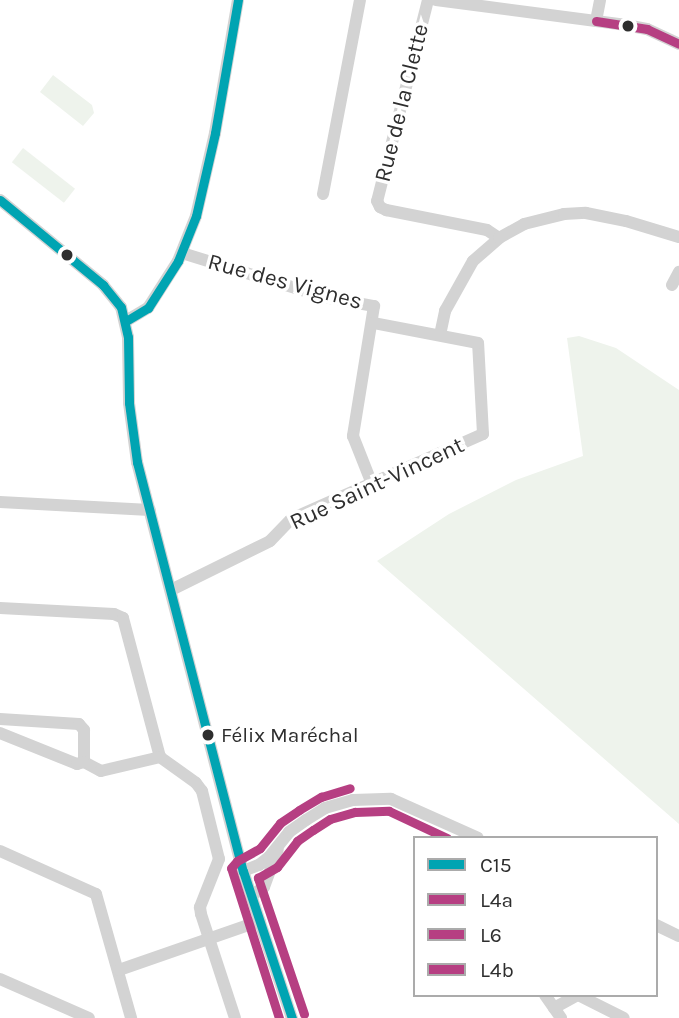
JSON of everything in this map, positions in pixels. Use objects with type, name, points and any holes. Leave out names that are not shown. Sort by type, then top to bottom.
[{"type":"street","points":[[126,321],[148,308],[182,253],[204,183],[238,0]]},
{"type":"street","points":[[323,194],[360,0]]},
{"type":"street","name":"Rue de la Clette","points":[[428,0],[377,201],[386,211],[487,230],[499,238]]},
{"type":"street","points":[[436,0],[647,29],[679,44]]},
{"type":"street","points":[[596,21],[600,0]]},
{"type":"street","points":[[0,200],[103,285],[121,307],[126,321],[132,439],[243,871],[292,1018]]},
{"type":"street","points":[[440,335],[445,311],[473,261],[499,238],[544,217],[586,213],[626,221],[679,237]]},
{"type":"street","name":"Rue des Vignes","points":[[182,253],[324,297],[374,306],[353,436],[372,484]]},
{"type":"street","points":[[672,285],[679,272]]},
{"type":"street","name":"Rue Saint-Vincent","points":[[171,590],[270,541],[290,520],[483,434],[478,343],[373,323]]},
{"type":"street","points":[[0,502],[150,510]]},
{"type":"street","points":[[0,608],[114,614],[123,618],[160,757],[196,783],[202,791],[219,859],[200,907],[235,1018]]},
{"type":"street","points":[[0,719],[79,724],[84,730],[84,762]]},
{"type":"street","points":[[0,733],[77,764],[84,762],[101,771],[160,757]]},
{"type":"street","points":[[251,896],[264,887],[278,849],[289,832],[325,808],[353,800],[391,799],[452,832],[469,836]]},
{"type":"street","points":[[243,871],[259,865],[278,849]]},
{"type":"street","points":[[0,850],[96,894],[131,1018]]},
{"type":"street","points":[[119,970],[260,921]]},
{"type":"street","points":[[658,926],[679,936]]},
{"type":"street","points":[[0,979],[89,1018]]},
{"type":"street","points":[[546,997],[557,1013],[576,997]]},
{"type":"street","points":[[582,997],[624,1018]]},
{"type":"shaded area","points":[[53,75],[92,105],[94,113],[83,126],[40,92]]},
{"type":"shaded area","points":[[23,148],[75,189],[64,203],[12,162]]},
{"type":"shaded area","points":[[579,336],[616,348],[679,390],[679,824],[377,561],[449,514],[516,480],[583,456],[567,338]]},
{"type":"transit line","name":"C15","points":[[126,321],[148,308],[178,261],[196,216],[215,133],[238,0]]},
{"type":"transit line","name":"L4b","points":[[596,21],[647,29],[679,44]]},
{"type":"transit line","name":"C15","points":[[0,200],[103,285],[121,307],[128,337],[129,403],[137,462],[243,871],[292,1018]]},
{"type":"transit line","name":"L6","points":[[279,1018],[231,868],[237,861],[260,848],[280,823],[299,810],[321,797],[350,788]]},
{"type":"transit line","name":"L4a","points":[[304,1014],[258,878],[277,867],[297,841],[313,830],[330,819],[355,812],[389,811],[443,836]]},
{"type":"place","name":"Félix Maréchal","points":[[208,735]]}]
